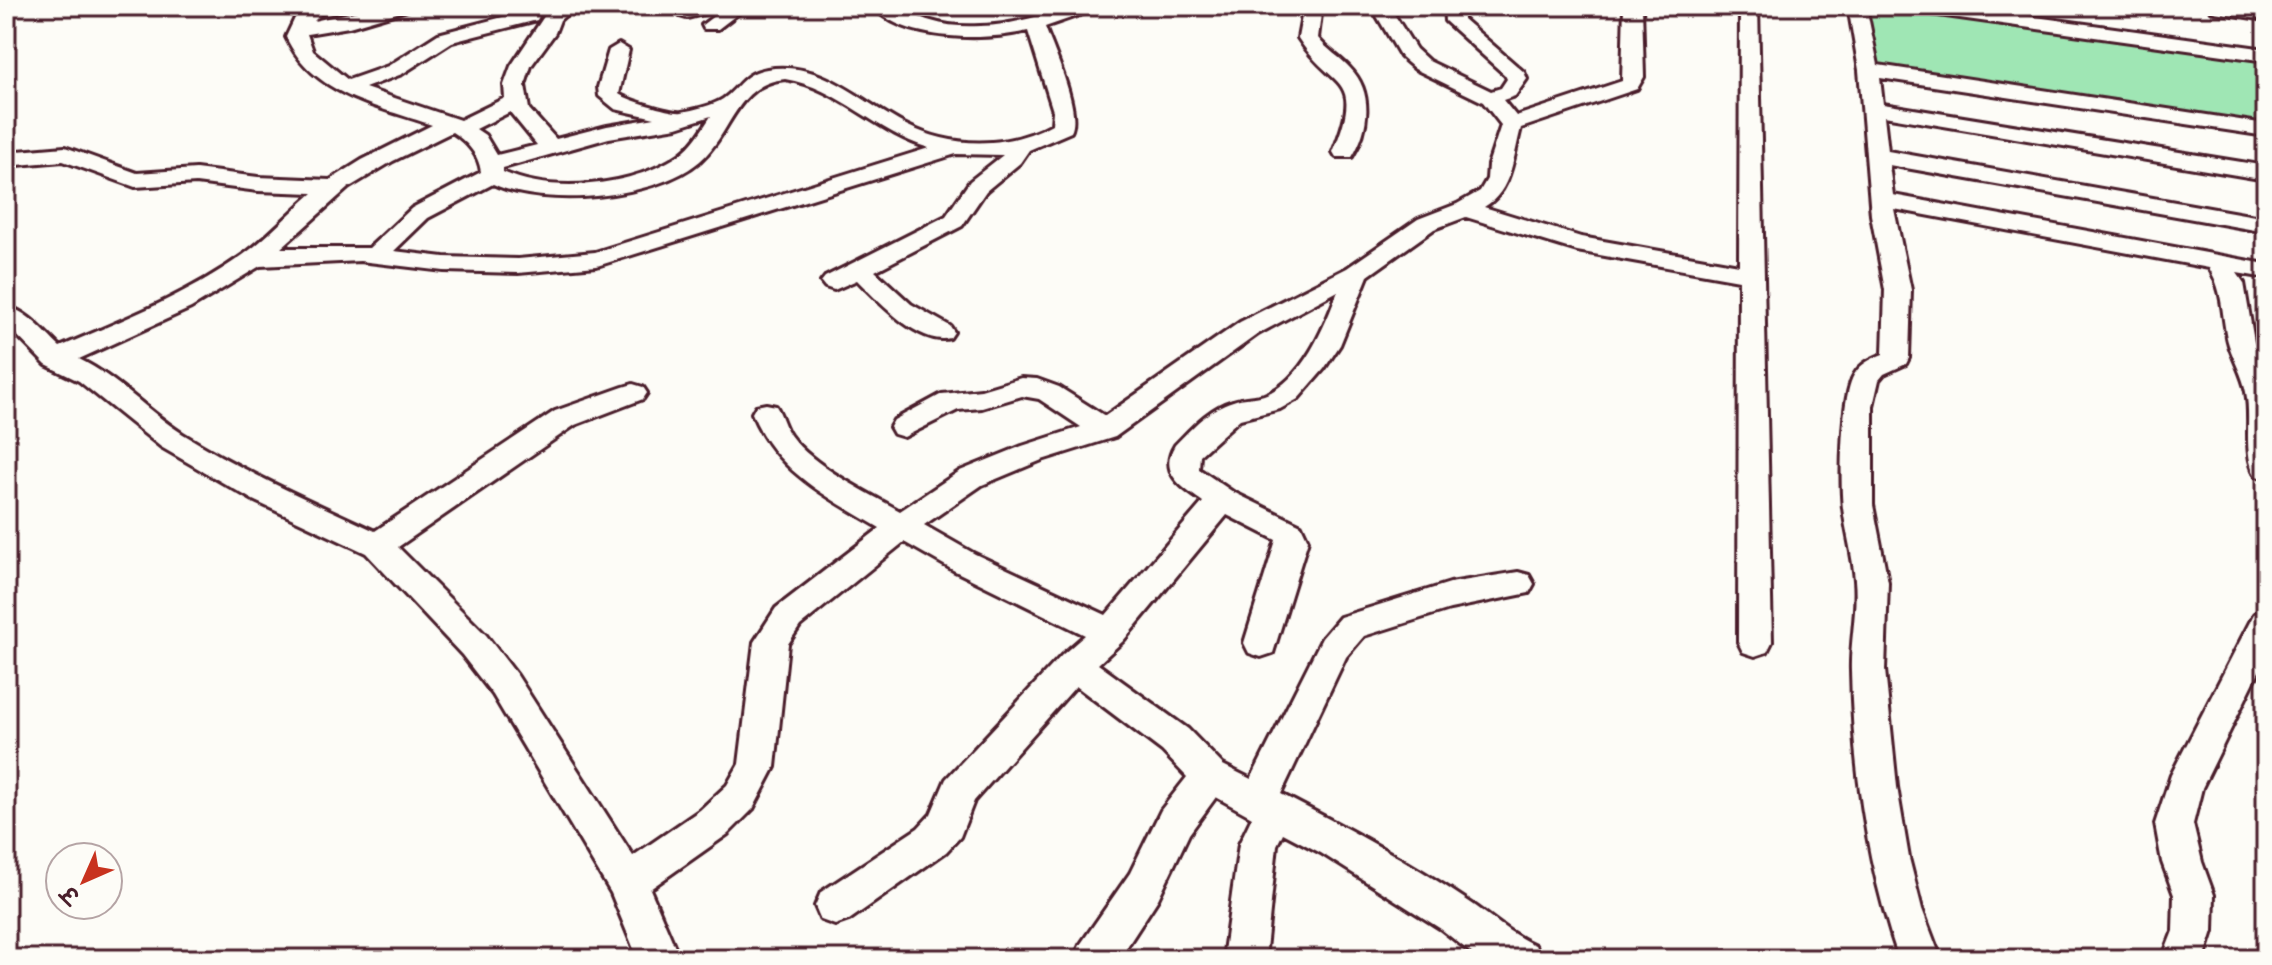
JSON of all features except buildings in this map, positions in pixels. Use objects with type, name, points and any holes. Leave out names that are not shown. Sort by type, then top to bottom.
[{"type":"street","points":[[320,6],[297,30],[298,45],[330,79],[346,88],[455,126],[477,140],[492,169],[506,184],[551,188],[624,186],[645,181],[689,160],[717,129],[730,103],[751,82],[764,76],[810,78],[919,139],[956,146],[1020,146],[1045,139],[1063,127],[1063,111],[1035,25]]},
{"type":"street","points":[[297,30],[349,21],[400,6]]},
{"type":"street","points":[[509,6],[530,16]]},
{"type":"street","points":[[687,12],[711,16],[739,6]]},
{"type":"street","points":[[881,6],[922,25],[953,33],[988,32],[1035,25],[1087,6]]},
{"type":"street","points":[[1313,6],[1308,38],[1320,54],[1347,75],[1355,90],[1355,123],[1344,152]]},
{"type":"street","points":[[1380,6],[1408,53],[1422,65],[1490,98],[1512,124]]},
{"type":"street","points":[[1453,6],[1454,21],[1514,72],[1517,79],[1508,92],[1490,98]]},
{"type":"street","points":[[1512,124],[1630,85],[1634,77],[1633,6]]},
{"type":"street","points":[[1749,6],[1755,642]]},
{"type":"street","points":[[1857,6],[1869,70],[1882,200],[1898,290],[1896,358],[1887,365],[1874,368],[1866,378],[1859,406],[1858,505],[1872,582],[1868,670],[1878,787],[1896,884],[1922,957]]},
{"type":"street","points":[[1917,6],[2266,55]]},
{"type":"street","points":[[2101,6],[2113,34]]},
{"type":"street","points":[[2214,6],[2266,14]]},
{"type":"street","points":[[346,88],[395,70],[445,38],[530,16],[559,12]]},
{"type":"street","points":[[552,148],[515,101],[519,73],[528,51],[547,32],[559,12]]},
{"type":"street","points":[[619,50],[608,87],[609,96],[621,104],[652,109],[677,121]]},
{"type":"street","points":[[1869,70],[2266,130]]},
{"type":"street","points":[[56,359],[180,302],[253,259],[335,187],[358,171],[515,101]]},
{"type":"street","points":[[377,254],[420,213],[492,169],[615,130],[677,121],[730,103]]},
{"type":"street","points":[[1871,108],[2266,173]]},
{"type":"street","points":[[627,882],[714,822],[740,797],[757,767],[771,642],[788,617],[891,537],[900,526],[971,478],[1032,453],[1105,430],[1249,328],[1356,273],[1426,224],[1465,209],[1489,195],[1498,179],[1499,165],[1512,124]]},
{"type":"street","points":[[253,259],[288,255],[377,254],[478,266],[556,264],[597,259],[956,146]]},
{"type":"street","points":[[834,282],[954,221],[978,186],[1012,158],[1020,146]]},
{"type":"street","points":[[6,159],[65,154],[135,180],[196,176],[258,184],[335,187]]},
{"type":"street","points":[[1878,156],[2266,225]]},
{"type":"street","points":[[1882,200],[2266,271]]},
{"type":"street","points":[[1465,209],[1577,244],[1752,275]]},
{"type":"street","points":[[2182,210],[2208,260],[2231,283],[2241,342],[2263,392],[2265,434],[2262,451],[2266,469]]},
{"type":"street","points":[[859,269],[902,310],[941,332]]},
{"type":"street","points":[[1261,643],[1292,540],[1290,533],[1222,500],[1184,473],[1185,452],[1212,427],[1238,409],[1274,401],[1313,367],[1350,299],[1356,273]]},
{"type":"street","points":[[6,314],[18,320],[56,359],[89,375],[171,440],[221,470],[377,545],[474,645],[505,685],[627,882],[659,959]]},
{"type":"street","points":[[904,427],[952,401],[982,399],[1021,387],[1049,393],[1105,430]]},
{"type":"street","points":[[377,545],[565,418],[633,393]]},
{"type":"street","points":[[766,413],[776,437],[790,454],[842,492],[964,562],[1111,632]]},
{"type":"street","points":[[835,906],[932,840],[946,825],[959,791],[1074,665],[1111,632],[1222,500]]},
{"type":"street","points":[[1244,959],[1258,844],[1266,806],[1293,726],[1334,648],[1352,626],[1450,596],[1518,584]]},
{"type":"street","points":[[2183,959],[2193,931],[2194,895],[2182,862],[2174,824],[2184,787],[2266,623]]},
{"type":"street","points":[[1074,665],[1175,740],[1210,776],[1335,841],[1455,915],[1501,951],[1520,959]]},
{"type":"street","points":[[1095,959],[1144,886],[1175,822],[1210,776]]},
{"type":"green space","points":[[1863,6],[1901,6],[2266,59],[2266,125],[1876,65]]}]
